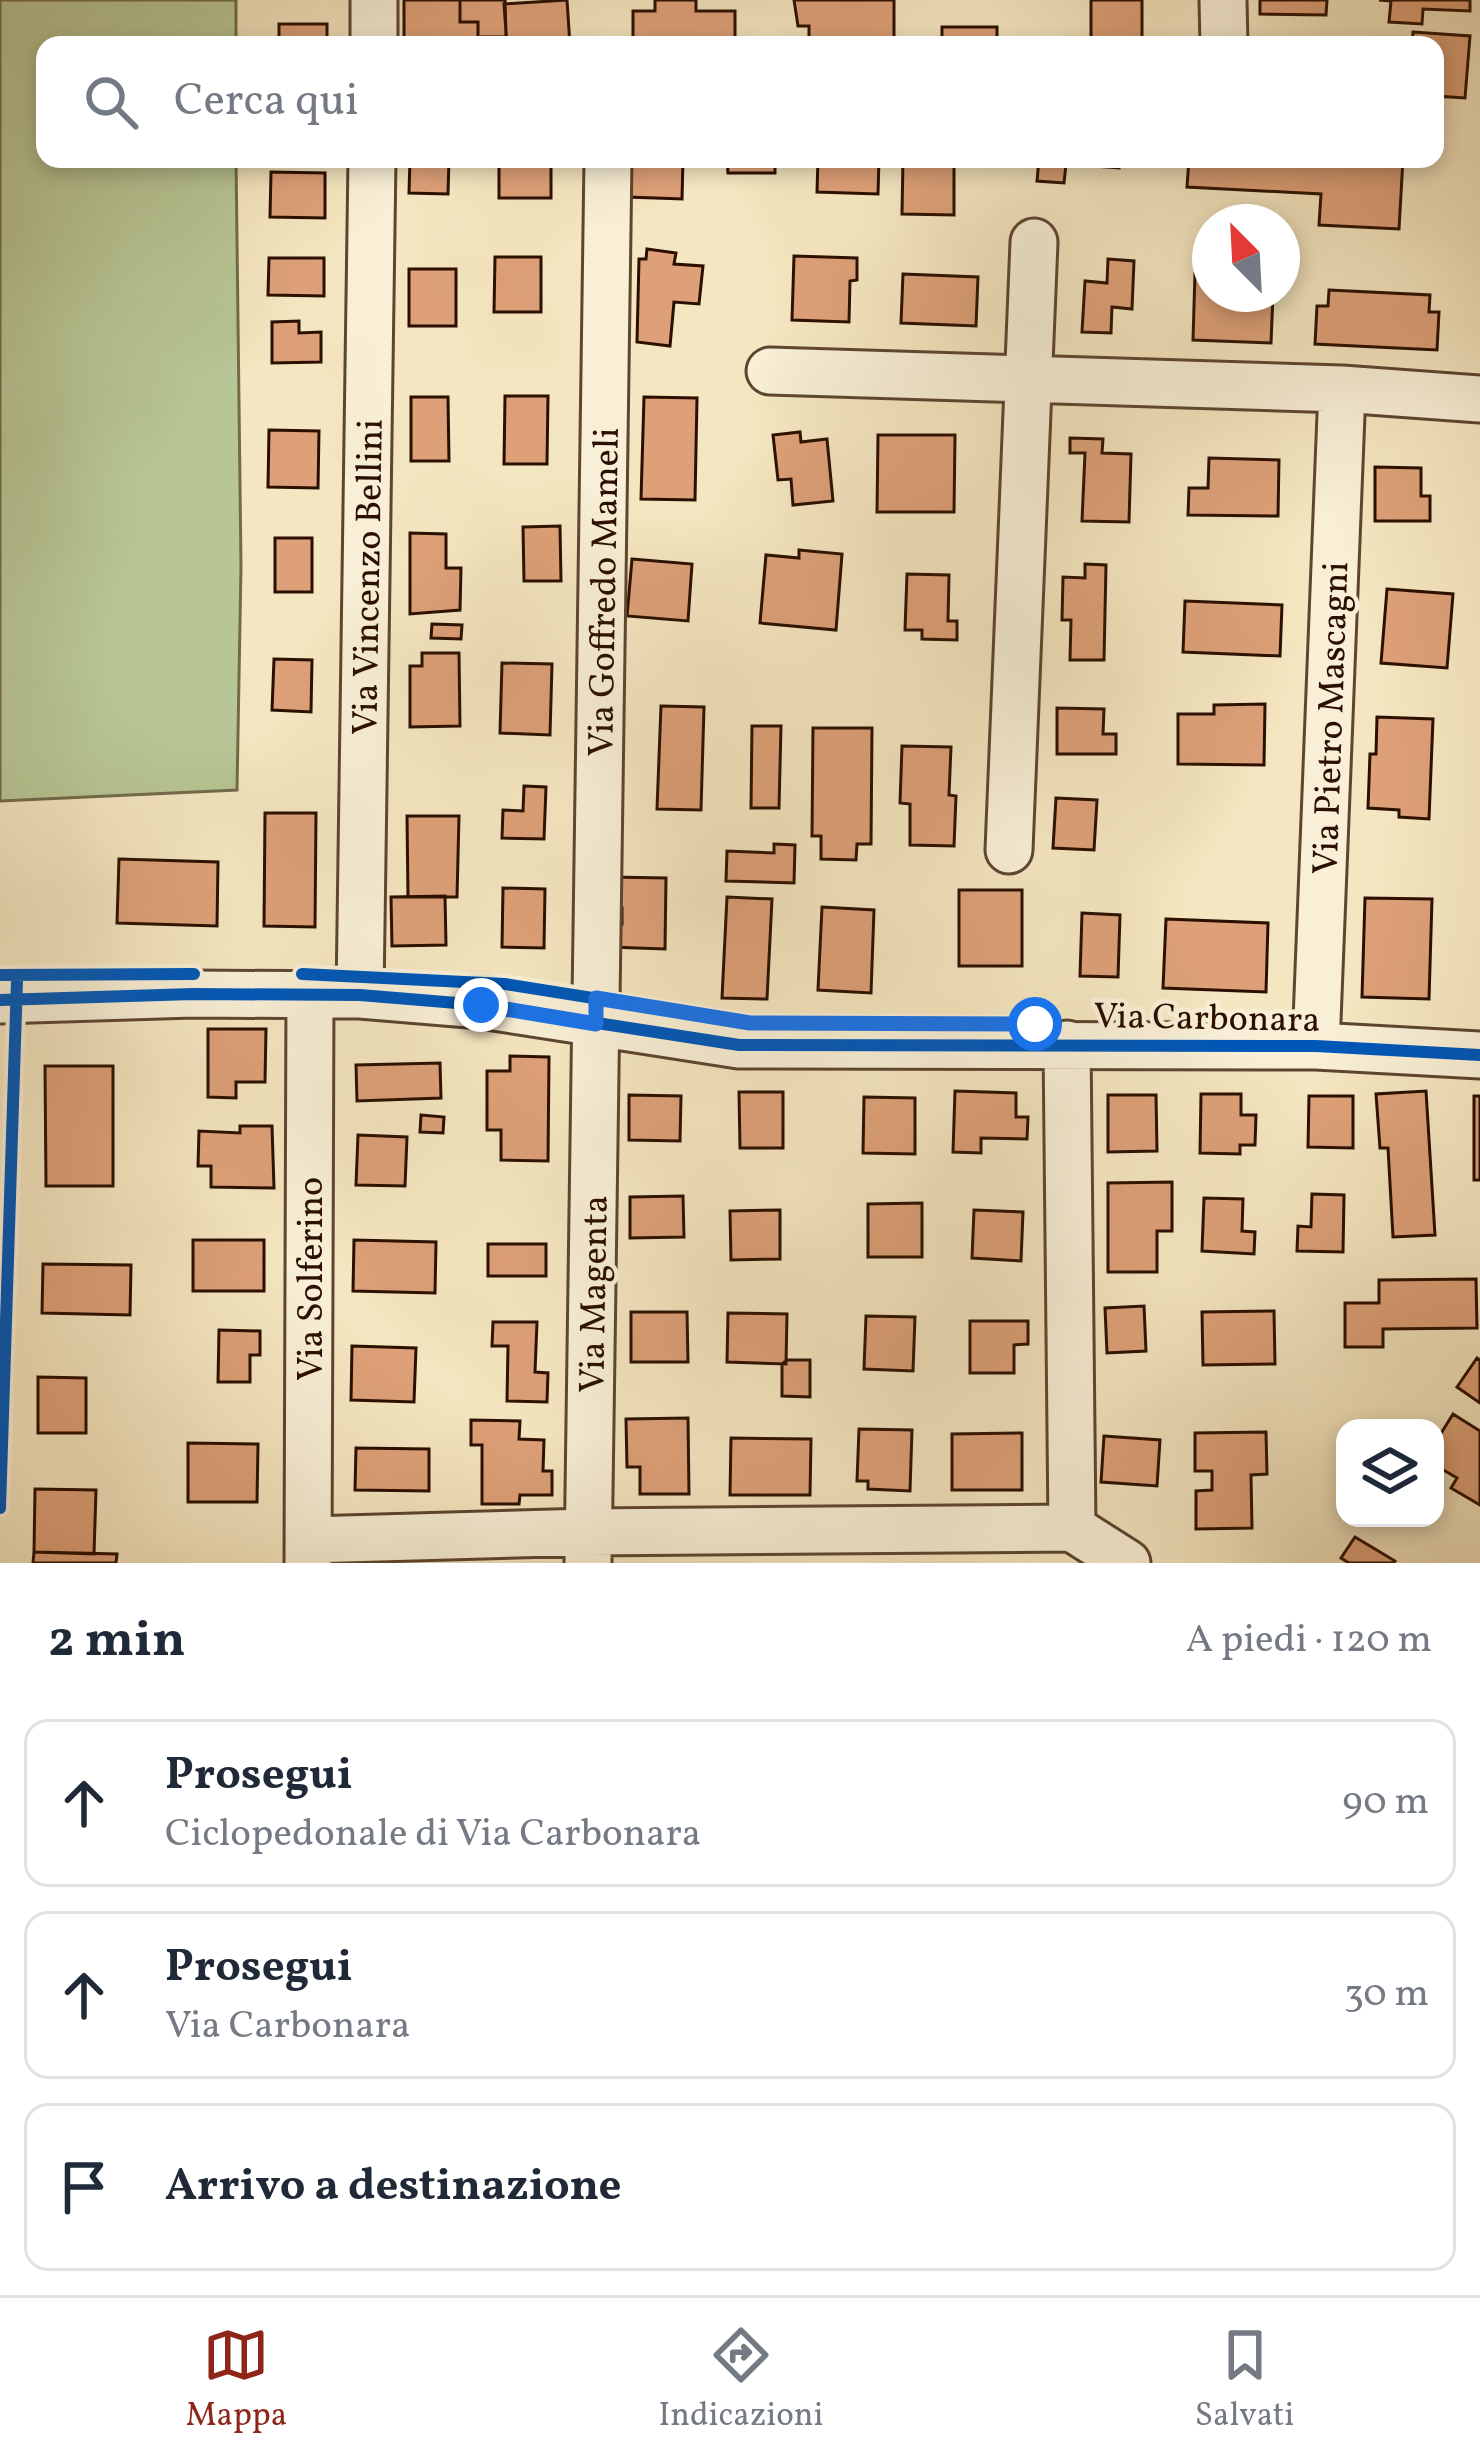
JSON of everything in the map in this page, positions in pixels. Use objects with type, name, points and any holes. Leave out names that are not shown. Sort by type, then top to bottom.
[{"type":"street","points":[[374,0],[374,36]]},
{"type":"street","points":[[1223,0],[1224,36]]},
{"type":"street","name":"Via Vincenzo Bellini","points":[[360,995],[372,168]]},
{"type":"street","name":"Via Goffredo Mameli","points":[[596,1024],[608,168]]},
{"type":"street","points":[[1010,850],[1034,242]]},
{"type":"street","points":[[770,371],[1342,389],[1480,399]]},
{"type":"street","name":"Via Pietro Mascagni","points":[[1316,1046],[1342,389]]},
{"type":"street","name":"Via Solferino","points":[[309,1551],[310,994]]},
{"type":"street","name":"Via Carbonara","points":[[0,1000],[360,995],[481,1005],[739,1045],[1316,1046],[1480,1054]]},
{"type":"street","name":"Via Magenta","points":[[588,1547],[596,1024]]},
{"type":"street","points":[[1067,1045],[1072,1528]]},
{"type":"street","points":[[309,1551],[588,1547],[1072,1528],[1127,1563]]},
{"type":"green space","points":[[0,0],[236,0],[236,36],[36,36],[36,168],[236,168],[241,566],[237,790],[0,801]]},
{"type":"building","points":[[404,0],[460,0],[460,22],[478,22],[478,36],[404,36]]},
{"type":"building","points":[[460,0],[505,0],[506,36],[478,36],[478,22],[460,22]]},
{"type":"building","points":[[567,0],[569,36],[506,36],[504,4]]},
{"type":"building","points":[[655,0],[696,0],[696,11],[735,11],[735,36],[633,36],[633,11],[655,11]]},
{"type":"building","points":[[794,0],[894,0],[894,36],[809,36],[809,26],[798,26]]},
{"type":"building","points":[[1091,0],[1142,0],[1142,36],[1091,36]]},
{"type":"building","points":[[1260,0],[1327,0],[1326,15],[1260,14]]},
{"type":"building","points":[[1379,0],[1470,0],[1470,11],[1423,9],[1422,24],[1389,22],[1391,1]]},
{"type":"building","points":[[279,24],[327,24],[327,36],[279,36]]},
{"type":"building","points":[[942,27],[997,27],[997,36],[942,36]]},
{"type":"building","points":[[1413,32],[1470,36],[1465,98],[1444,97],[1444,36],[1413,36]]},
{"type":"building","points":[[410,168],[449,168],[448,194],[409,193]]},
{"type":"building","points":[[499,168],[551,168],[551,198],[499,198]]},
{"type":"building","points":[[628,168],[683,168],[682,199],[627,197]]},
{"type":"building","points":[[728,168],[775,168],[775,173],[728,173]]},
{"type":"building","points":[[818,168],[879,168],[878,194],[817,192]]},
{"type":"building","points":[[903,168],[954,168],[954,215],[902,214]]},
{"type":"building","points":[[1038,168],[1066,168],[1064,183],[1037,181]]},
{"type":"building","points":[[1188,168],[1402,168],[1399,229],[1319,225],[1321,194],[1187,187]]},
{"type":"building","points":[[271,172],[325,173],[325,218],[270,217]]},
{"type":"building","points":[[647,249],[676,253],[674,264],[703,266],[699,304],[674,302],[670,346],[637,342],[639,259],[646,259]]},
{"type":"building","points":[[794,256],[857,258],[857,280],[850,281],[849,322],[792,320]]},
{"type":"building","points":[[495,257],[541,257],[541,312],[494,312]]},
{"type":"building","points":[[269,258],[324,258],[324,296],[268,295]]},
{"type":"building","points":[[1108,259],[1134,261],[1132,309],[1112,307],[1111,333],[1082,332],[1085,281],[1107,283]]},
{"type":"building","points":[[409,269],[456,269],[456,326],[409,326]]},
{"type":"building","points":[[903,274],[978,277],[976,326],[901,323]]},
{"type":"building","points":[[1329,290],[1430,295],[1429,312],[1439,312],[1437,350],[1315,344],[1317,306],[1328,306]]},
{"type":"building","points":[[1194,312],[1272,312],[1271,343],[1193,340]]},
{"type":"building","points":[[299,321],[299,333],[321,332],[321,362],[272,363],[272,322]]},
{"type":"building","points":[[505,396],[548,396],[547,464],[504,464]]},
{"type":"building","points":[[411,397],[448,397],[449,461],[411,461]]},
{"type":"building","points":[[644,397],[697,398],[695,500],[641,499]]},
{"type":"building","points":[[269,430],[319,431],[318,488],[268,487]]},
{"type":"building","points":[[800,432],[801,442],[827,439],[833,501],[793,505],[791,479],[778,480],[773,435]]},
{"type":"building","points":[[878,435],[955,435],[954,512],[877,512]]},
{"type":"building","points":[[1070,438],[1103,439],[1102,453],[1131,454],[1129,522],[1082,521],[1085,453],[1070,453]]},
{"type":"building","points":[[1209,458],[1279,460],[1278,516],[1188,515],[1189,488],[1208,488]]},
{"type":"building","points":[[1375,467],[1421,468],[1421,496],[1430,496],[1430,521],[1375,521]]},
{"type":"building","points":[[560,526],[561,581],[524,581],[523,527]]},
{"type":"building","points":[[410,533],[446,534],[446,568],[461,568],[460,610],[410,614]]},
{"type":"building","points":[[275,538],[312,538],[312,592],[275,592]]},
{"type":"building","points":[[799,550],[842,554],[836,630],[760,623],[766,555],[799,558]]},
{"type":"building","points":[[632,559],[692,564],[688,621],[627,616]]},
{"type":"building","points":[[1085,564],[1106,565],[1104,660],[1070,660],[1071,620],[1062,620],[1063,577],[1085,578]]},
{"type":"building","points":[[907,574],[949,575],[948,621],[957,621],[957,640],[922,639],[922,630],[905,630]]},
{"type":"building","points":[[1387,589],[1453,594],[1447,668],[1381,663]]},
{"type":"building","points":[[1185,601],[1282,605],[1280,656],[1183,652]]},
{"type":"building","points":[[432,624],[462,625],[461,639],[431,638]]},
{"type":"building","points":[[422,653],[459,653],[460,726],[410,727],[410,666],[422,666]]},
{"type":"building","points":[[274,659],[312,660],[311,712],[272,710]]},
{"type":"building","points":[[502,663],[552,664],[550,735],[500,733]]},
{"type":"building","points":[[1265,704],[1264,765],[1178,764],[1178,714],[1214,714],[1214,705]]},
{"type":"building","points":[[661,706],[704,707],[701,810],[657,809]]},
{"type":"building","points":[[1057,708],[1104,709],[1103,734],[1116,734],[1116,754],[1057,754]]},
{"type":"building","points":[[1377,717],[1433,719],[1429,819],[1368,808]]},
{"type":"building","points":[[752,726],[781,726],[779,808],[751,808]]},
{"type":"building","points":[[813,728],[872,728],[871,844],[857,844],[856,860],[821,859],[821,836],[812,836]]},
{"type":"building","points":[[902,746],[951,747],[954,846],[910,845],[910,804],[900,803]]},
{"type":"building","points":[[524,786],[546,787],[544,839],[502,838],[503,810],[523,811]]},
{"type":"building","points":[[1056,798],[1097,800],[1094,850],[1053,848]]},
{"type":"building","points":[[265,813],[316,813],[315,927],[264,926]]},
{"type":"building","points":[[407,816],[459,816],[457,897],[408,897]]},
{"type":"building","points":[[774,844],[795,845],[794,883],[726,881],[727,851],[774,853]]},
{"type":"building","points":[[119,859],[218,862],[217,926],[117,923]]},
{"type":"building","points":[[609,877],[666,878],[665,949],[609,947],[609,923],[622,924],[622,908],[608,908]]},
{"type":"building","points":[[503,888],[545,889],[544,948],[502,947]]},
{"type":"building","points":[[959,890],[1022,890],[1022,966],[959,966]]},
{"type":"building","points":[[445,896],[446,945],[392,946],[391,897]]},
{"type":"building","points":[[727,897],[772,899],[767,999],[722,998]]},
{"type":"building","points":[[1365,898],[1432,899],[1429,999],[1362,997]]},
{"type":"building","points":[[822,907],[874,910],[871,993],[818,990]]},
{"type":"building","points":[[1082,913],[1120,915],[1118,977],[1080,976]]},
{"type":"building","points":[[1166,919],[1268,923],[1266,992],[1163,988]]},
{"type":"building","points":[[208,1029],[266,1029],[265,1082],[236,1082],[236,1098],[208,1097]]},
{"type":"building","points":[[510,1056],[549,1057],[548,1161],[501,1160],[501,1130],[487,1130],[487,1071],[510,1071]]},
{"type":"building","points":[[440,1063],[441,1098],[357,1101],[356,1065]]},
{"type":"building","points":[[45,1066],[113,1066],[113,1186],[46,1186]]},
{"type":"building","points":[[955,1091],[1016,1093],[1016,1117],[1028,1117],[1027,1139],[981,1138],[981,1153],[953,1152]]},
{"type":"building","points":[[1426,1091],[1435,1235],[1393,1237],[1388,1148],[1380,1148],[1376,1094]]},
{"type":"building","points":[[739,1092],[783,1092],[783,1148],[740,1148]]},
{"type":"building","points":[[1201,1094],[1241,1094],[1241,1115],[1256,1115],[1255,1145],[1240,1145],[1240,1154],[1200,1153]]},
{"type":"building","points":[[629,1095],[681,1096],[680,1141],[629,1140]]},
{"type":"building","points":[[1108,1095],[1156,1095],[1157,1151],[1108,1152]]},
{"type":"building","points":[[1309,1096],[1353,1096],[1353,1148],[1308,1147]]},
{"type":"building","points":[[1474,1096],[1480,1096],[1480,1180],[1474,1180]]},
{"type":"building","points":[[864,1097],[915,1098],[915,1154],[863,1153]]},
{"type":"building","points":[[421,1115],[444,1117],[443,1133],[420,1132]]},
{"type":"building","points":[[240,1126],[272,1126],[274,1188],[211,1187],[211,1166],[198,1166],[199,1131],[240,1133]]},
{"type":"building","points":[[358,1135],[407,1137],[405,1186],[356,1185]]},
{"type":"building","points":[[1172,1182],[1172,1231],[1157,1231],[1157,1272],[1108,1272],[1108,1183]]},
{"type":"building","points":[[1312,1194],[1344,1195],[1343,1252],[1297,1251],[1298,1226],[1311,1227]]},
{"type":"building","points":[[683,1196],[684,1237],[630,1238],[630,1197]]},
{"type":"building","points":[[1204,1198],[1243,1199],[1242,1231],[1255,1232],[1254,1254],[1202,1251]]},
{"type":"building","points":[[922,1203],[922,1257],[868,1257],[868,1204]]},
{"type":"building","points":[[780,1210],[780,1259],[731,1260],[730,1211]]},
{"type":"building","points":[[974,1210],[1023,1212],[1021,1261],[972,1258]]},
{"type":"building","points":[[193,1240],[264,1240],[264,1291],[193,1291]]},
{"type":"building","points":[[354,1240],[436,1242],[435,1293],[353,1291]]},
{"type":"building","points":[[488,1244],[546,1244],[546,1276],[488,1276]]},
{"type":"building","points":[[43,1264],[131,1265],[130,1315],[42,1313]]},
{"type":"building","points":[[1476,1279],[1477,1328],[1383,1329],[1383,1347],[1345,1347],[1345,1303],[1379,1303],[1379,1280]]},
{"type":"building","points":[[1144,1306],[1146,1351],[1107,1353],[1105,1308]]},
{"type":"building","points":[[1274,1311],[1275,1364],[1203,1365],[1202,1312]]},
{"type":"building","points":[[631,1312],[687,1312],[688,1362],[631,1362]]},
{"type":"building","points":[[728,1313],[787,1314],[786,1364],[727,1362]]},
{"type":"building","points":[[866,1316],[915,1317],[913,1371],[864,1369]]},
{"type":"building","points":[[970,1321],[1028,1321],[1028,1344],[1014,1345],[1014,1373],[970,1373]]},
{"type":"building","points":[[493,1322],[537,1322],[535,1372],[548,1373],[547,1402],[507,1401],[508,1346],[492,1346]]},
{"type":"building","points":[[219,1330],[260,1331],[260,1355],[250,1355],[250,1382],[218,1382]]},
{"type":"building","points":[[352,1346],[416,1348],[414,1402],[351,1400]]},
{"type":"building","points":[[810,1360],[810,1397],[782,1396],[782,1364]]},
{"type":"building","points":[[1480,1360],[1480,1403],[1457,1387]]},
{"type":"building","points":[[38,1377],[86,1378],[86,1433],[38,1433]]},
{"type":"building","points":[[1453,1414],[1480,1431],[1480,1505],[1451,1488],[1457,1478],[1444,1470],[1444,1428]]},
{"type":"building","points":[[688,1418],[689,1494],[640,1494],[640,1467],[627,1467],[626,1419]]},
{"type":"building","points":[[471,1420],[520,1421],[519,1439],[544,1440],[543,1471],[552,1471],[552,1495],[520,1495],[519,1504],[482,1504],[482,1445],[471,1445]]},
{"type":"building","points":[[859,1429],[912,1430],[910,1491],[868,1489],[868,1481],[857,1481]]},
{"type":"building","points":[[1266,1432],[1267,1474],[1251,1475],[1252,1528],[1196,1529],[1196,1491],[1212,1490],[1212,1471],[1195,1471],[1195,1433]]},
{"type":"building","points":[[1022,1433],[1022,1490],[952,1490],[952,1434]]},
{"type":"building","points":[[1104,1436],[1160,1440],[1157,1486],[1101,1482]]},
{"type":"building","points":[[731,1438],[811,1439],[810,1495],[730,1495]]},
{"type":"building","points":[[188,1443],[258,1444],[257,1502],[188,1502]]},
{"type":"building","points":[[356,1448],[429,1449],[429,1491],[355,1490]]},
{"type":"building","points":[[35,1489],[96,1490],[94,1554],[34,1552]]},
{"type":"building","points":[[1355,1537],[1394,1563],[1349,1563],[1341,1558]]},
{"type":"building","points":[[34,1552],[117,1554],[116,1563],[33,1563]]},
{"type":"cycle path","points":[[0,975],[194,974]]},
{"type":"cycle path","points":[[302,974],[505,984],[750,1023],[1024,1025]]},
{"type":"cycle path","points":[[0,1508],[17,980]]},
{"type":"cycle path","points":[[0,1000],[360,995],[481,1005],[739,1045],[1316,1046],[1480,1055]]},
{"type":"route","points":[[481,1005],[596,1024],[596,998],[750,1023],[1035,1024]]}]
